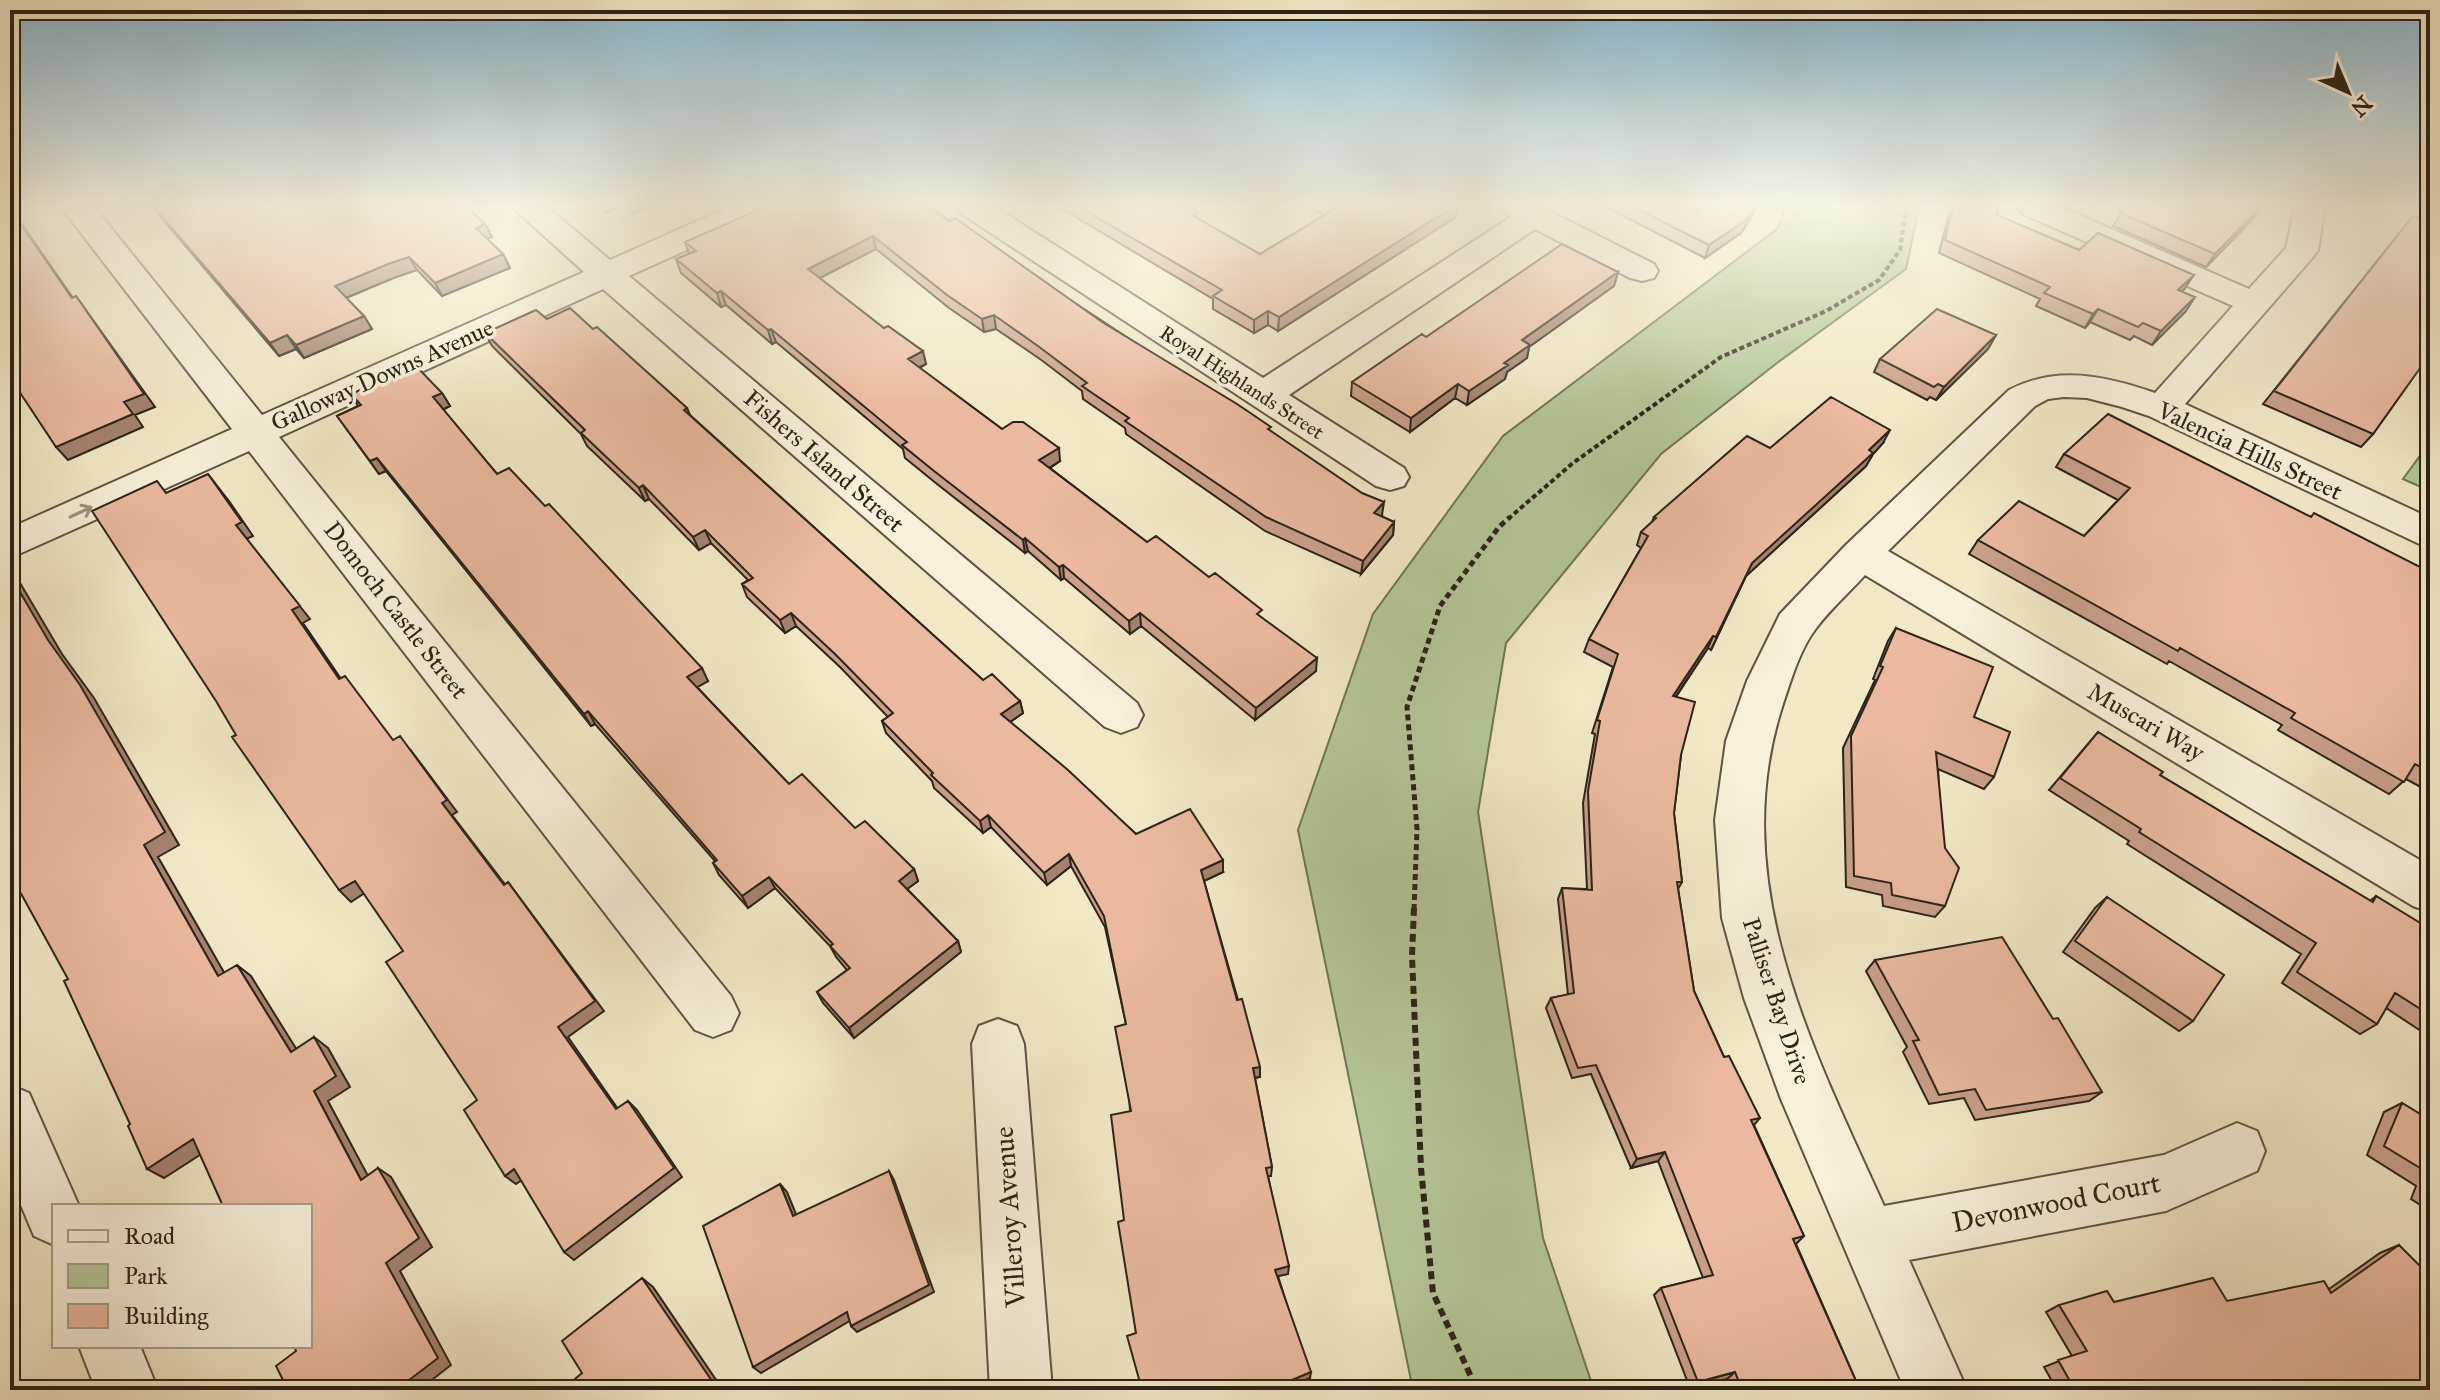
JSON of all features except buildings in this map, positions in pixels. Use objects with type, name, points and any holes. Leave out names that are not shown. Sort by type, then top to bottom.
[{"type":"street","name":"Domoch Castle Street","points":[[129,272],[713,1013]]},
{"type":"street","name":"Galloway Downs Avenue","points":[[10,515],[248,422],[582,272]]},
{"type":"street","name":"Fishers Island Street","points":[[603,272],[1121,715]]},
{"type":"street","name":"Royal Highlands Street","points":[[1074,272],[1390,477]]},
{"type":"street","points":[[1263,395],[1439,272]]},
{"type":"street","points":[[2184,272],[2254,303]]},
{"type":"street","points":[[2162,408],[2282,272]]},
{"type":"street","name":"Valencia Hills Street","points":[[2064,385],[2111,392],[2162,408],[2430,535]]},
{"type":"street","name":"Palliser Bay Drive","points":[[1936,1390],[1808,1099],[1770,998],[1747,918],[1739,820],[1749,741],[1775,667],[1795,625],[1861,554],[2022,398],[2039,389],[2064,385]]},
{"type":"street","name":"Galloway Downs Avenue","points":[[10,544],[248,422]]},
{"type":"street","name":"Muscari Way","points":[[1861,554],[2430,891]]},
{"type":"street","name":"Villeroy Avenue","points":[[998,1044],[1012,1387]]},
{"type":"street","points":[[10,1112],[52,1211]]},
{"type":"street","name":"Devonwood Court","points":[[1869,1238],[2166,1183],[2237,1151]]},
{"type":"street","points":[[110,1348],[127,1390]]},
{"type":"path","points":[[1477,1390],[1433,1293],[1420,1153],[1412,956],[1417,829],[1407,707],[1440,606],[1499,527],[1573,463],[1721,357],[1826,311],[1879,280],[1884,272]]},
{"type":"green space","points":[[1720,272],[1901,272],[1777,363],[1661,454],[1506,643],[1478,812],[1543,1238],[1594,1390],[1413,1390],[1298,830],[1373,614],[1503,436]]},
{"type":"green space","points":[[2430,442],[2430,491],[2403,479]]}]
